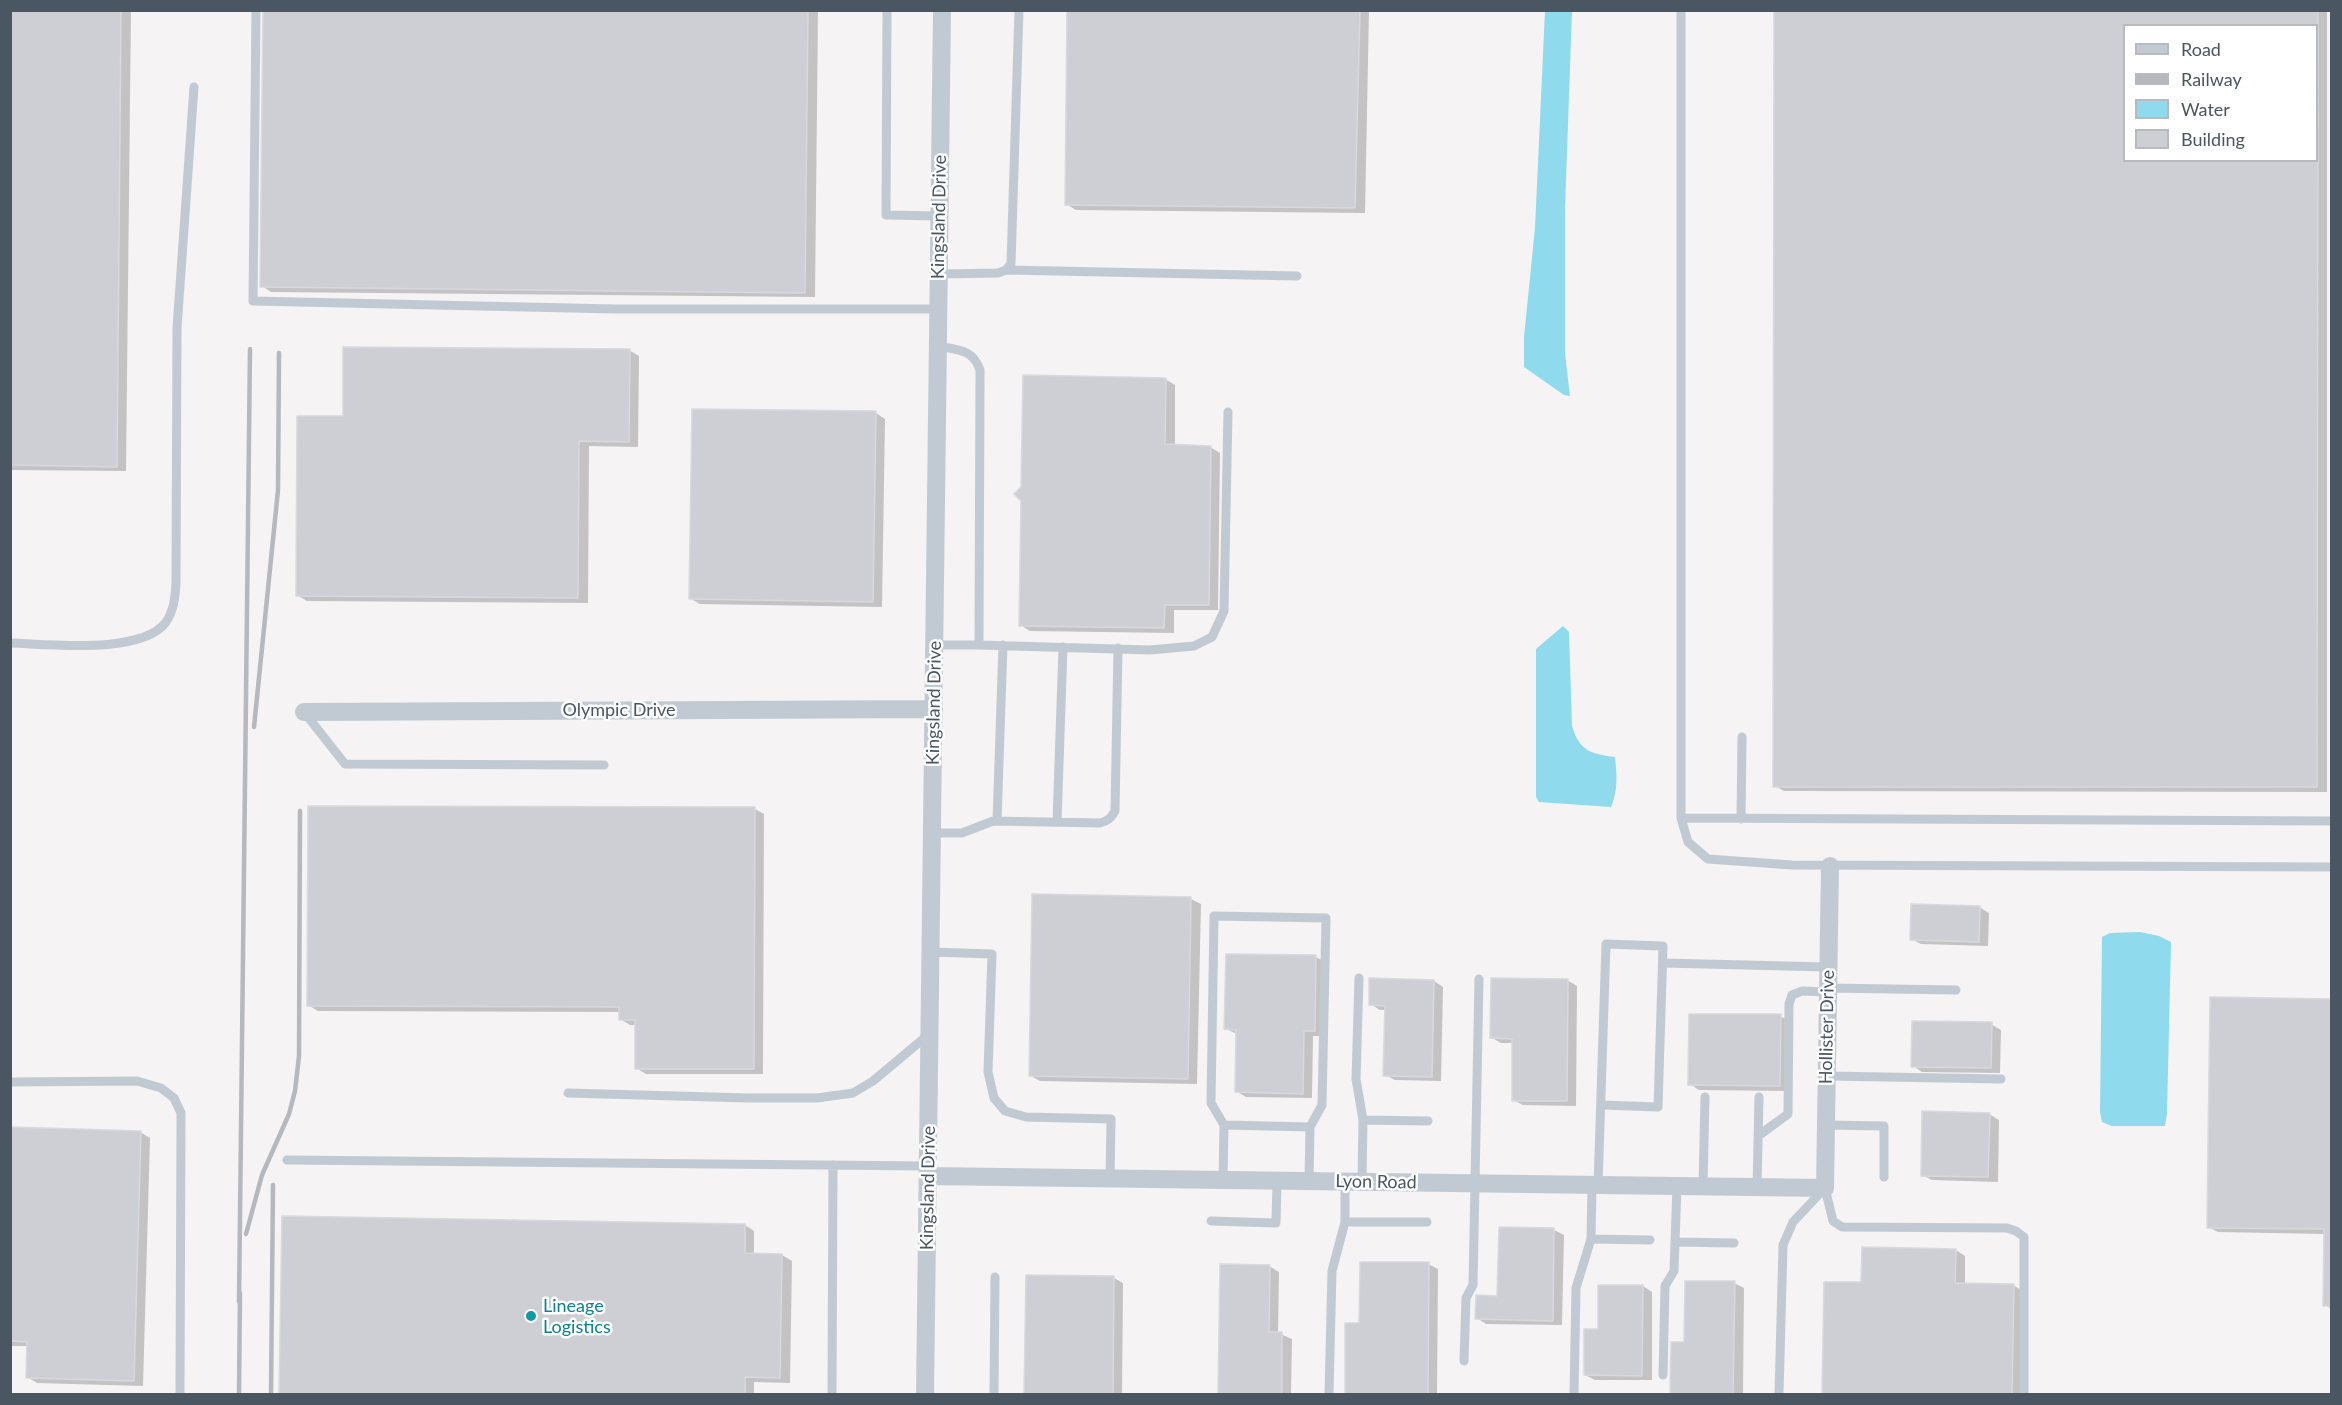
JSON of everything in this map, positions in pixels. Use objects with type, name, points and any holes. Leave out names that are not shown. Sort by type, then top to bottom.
[{"type":"street","name":"Kingsland Drive","points":[[925,1395],[942,10]]},
{"type":"street","name":"Olympic Drive","points":[[304,712],[934,709]]},
{"type":"street","name":"Hollister Drive","points":[[1825,1188],[1830,866]]},
{"type":"street","name":"Lyon Road","points":[[928,1171],[1110,1179],[1825,1188]]},
{"type":"lane","points":[[256,10],[253,301],[616,309],[938,309]]},
{"type":"lane","points":[[887,10],[886,215],[939,216]]},
{"type":"lane","points":[[1006,270],[1011,264],[1013,253],[1019,10]]},
{"type":"lane","points":[[1681,10],[1681,818],[1688,842],[1708,860],[1830,866],[2331,867]]},
{"type":"lane","points":[[10,643],[114,645],[140,640],[164,624],[174,607],[177,328],[194,87]]},
{"type":"lane","points":[[939,274],[998,273],[1006,270],[1298,276]]},
{"type":"lane","points":[[938,346],[972,355],[980,370],[979,645]]},
{"type":"lane","points":[[934,645],[1150,650],[1194,646],[1212,637],[1224,611],[1228,412]]},
{"type":"lane","points":[[997,821],[1003,645]]},
{"type":"lane","points":[[1057,822],[1063,647]]},
{"type":"lane","points":[[932,833],[962,833],[997,821],[1106,821],[1115,811],[1118,648]]},
{"type":"lane","points":[[304,712],[345,764],[604,765]]},
{"type":"lane","points":[[1741,819],[1742,737]]},
{"type":"lane","points":[[1681,818],[2331,821]]},
{"type":"lane","points":[[1223,1180],[1224,1125],[1211,1103],[1214,916],[1326,918],[1322,1105],[1310,1127],[1309,1181]]},
{"type":"lane","points":[[1574,1395],[1576,1288],[1591,1239],[1601,1106],[1606,944],[1663,946],[1658,1107],[1601,1106]]},
{"type":"lane","points":[[931,952],[992,954],[988,1072],[994,1098],[1005,1111],[1026,1117],[1111,1119],[1110,1179]]},
{"type":"lane","points":[[1663,963],[1828,967]]},
{"type":"lane","points":[[1329,1395],[1332,1271],[1345,1222],[1363,1120],[1356,1079],[1359,978]]},
{"type":"lane","points":[[1464,1362],[1466,1298],[1473,1285],[1479,979]]},
{"type":"lane","points":[[1758,1136],[1788,1114],[1789,1004],[1792,995],[1827,990],[1956,990]]},
{"type":"lane","points":[[568,1093],[817,1098],[853,1093],[873,1081],[930,1034]]},
{"type":"lane","points":[[1826,1076],[2001,1079]]},
{"type":"lane","points":[[10,1082],[137,1081],[161,1088],[174,1098],[181,1113],[180,1395]]},
{"type":"lane","points":[[1703,1186],[1705,1097]]},
{"type":"lane","points":[[1757,1187],[1759,1097]]},
{"type":"lane","points":[[1363,1120],[1428,1121]]},
{"type":"lane","points":[[1224,1125],[1310,1127]]},
{"type":"lane","points":[[1825,1125],[1884,1126],[1884,1177]]},
{"type":"lane","points":[[287,1160],[833,1166],[928,1171]]},
{"type":"lane","points":[[832,1395],[833,1166]]},
{"type":"lane","points":[[1211,1221],[1276,1223],[1277,1181]]},
{"type":"lane","points":[[1663,1375],[1665,1286],[1674,1271],[1677,1186]]},
{"type":"lane","points":[[1779,1395],[1783,1245],[1793,1222],[1825,1188]]},
{"type":"lane","points":[[1825,1188],[1833,1221],[1842,1227],[2007,1228],[2024,1237],[2024,1395]]},
{"type":"lane","points":[[1345,1222],[1427,1222]]},
{"type":"lane","points":[[1591,1239],[1650,1240]]},
{"type":"lane","points":[[1675,1242],[1734,1243]]},
{"type":"lane","points":[[994,1277],[994,1395]]},
{"type":"water","points":[[1545,11],[1572,11],[1565,209],[1565,353],[1570,396],[1564,395],[1524,367],[1524,337],[1535,228]]},
{"type":"water","points":[[1563,626],[1569,632],[1572,726],[1582,746],[1592,752],[1615,757],[1615,795],[1611,807],[1539,802],[1536,797],[1536,649]]},
{"type":"water","points":[[2140,932],[2159,936],[2171,942],[2167,1113],[2165,1126],[2112,1126],[2102,1122],[2100,1112],[2102,937],[2110,933]]},
{"type":"building","points":[[10,10],[121,10],[117,467],[10,465]]},
{"type":"building","points":[[263,10],[808,10],[805,293],[260,287]]},
{"type":"building","points":[[1067,10],[1360,10],[1355,208],[1065,205]]},
{"type":"building","points":[[1774,10],[2318,10],[2318,24],[2123,24],[2123,162],[2318,162],[2317,787],[1773,787]]},
{"type":"building","points":[[343,347],[630,349],[629,442],[579,441],[578,598],[296,596],[297,416],[343,416]]},
{"type":"building","points":[[1023,375],[1166,378],[1165,444],[1211,446],[1209,605],[1165,605],[1164,628],[1019,626],[1021,501],[1014,494],[1021,487]]},
{"type":"building","points":[[692,409],[876,411],[873,602],[689,599]]},
{"type":"building","points":[[308,806],[755,807],[754,1069],[635,1069],[635,1020],[619,1020],[619,1007],[307,1006]]},
{"type":"building","points":[[1032,894],[1191,897],[1188,1079],[1029,1076]]},
{"type":"building","points":[[1911,904],[1980,906],[1979,942],[1910,940]]},
{"type":"building","points":[[1226,954],[1316,955],[1315,1031],[1304,1031],[1303,1094],[1235,1092],[1236,1030],[1224,1029]]},
{"type":"building","points":[[1369,978],[1434,980],[1432,1077],[1383,1076],[1385,1006],[1369,1005]]},
{"type":"building","points":[[1491,978],[1568,979],[1567,1101],[1512,1101],[1512,1039],[1490,1038]]},
{"type":"building","points":[[2210,997],[2332,999],[2332,1306],[2323,1306],[2324,1229],[2207,1228]]},
{"type":"building","points":[[1689,1014],[1781,1014],[1780,1086],[1688,1085]]},
{"type":"building","points":[[1912,1021],[1992,1022],[1991,1068],[1911,1067]]},
{"type":"building","points":[[1922,1111],[1990,1113],[1988,1177],[1921,1176]]},
{"type":"building","points":[[10,1127],[141,1131],[134,1381],[26,1378],[27,1342],[10,1341]]},
{"type":"building","name":"Lineage Logistics","points":[[282,1216],[745,1224],[745,1253],[782,1254],[780,1378],[745,1377],[745,1394],[279,1394]]},
{"type":"building","points":[[1499,1227],[1554,1228],[1553,1321],[1475,1319],[1476,1295],[1497,1296]]},
{"type":"building","points":[[1862,1247],[1956,1249],[1955,1283],[2014,1284],[2012,1394],[1822,1394],[1824,1282],[1861,1282]]},
{"type":"building","points":[[1360,1262],[1429,1262],[1428,1394],[1345,1394],[1345,1323],[1359,1323]]},
{"type":"building","points":[[1220,1264],[1270,1265],[1269,1332],[1282,1332],[1282,1394],[1218,1394]]},
{"type":"building","points":[[1026,1275],[1114,1276],[1113,1394],[1024,1394]]},
{"type":"building","points":[[1685,1281],[1735,1281],[1733,1394],[1670,1394],[1671,1342],[1684,1342]]},
{"type":"building","points":[[1598,1285],[1643,1285],[1642,1376],[1584,1375],[1584,1329],[1598,1329]]},
{"type":"railway","points":[[239,1302],[250,349]]},
{"type":"railway","points":[[254,727],[278,490],[279,353]]},
{"type":"railway","points":[[246,1234],[262,1175],[289,1114],[295,1091],[299,1056],[300,811]]},
{"type":"railway","points":[[271,1394],[273,1185]]},
{"type":"railway","points":[[239,1394],[240,1293]]},
{"type":"place","name":"Lineage Logistics","points":[[531,1316]]}]
